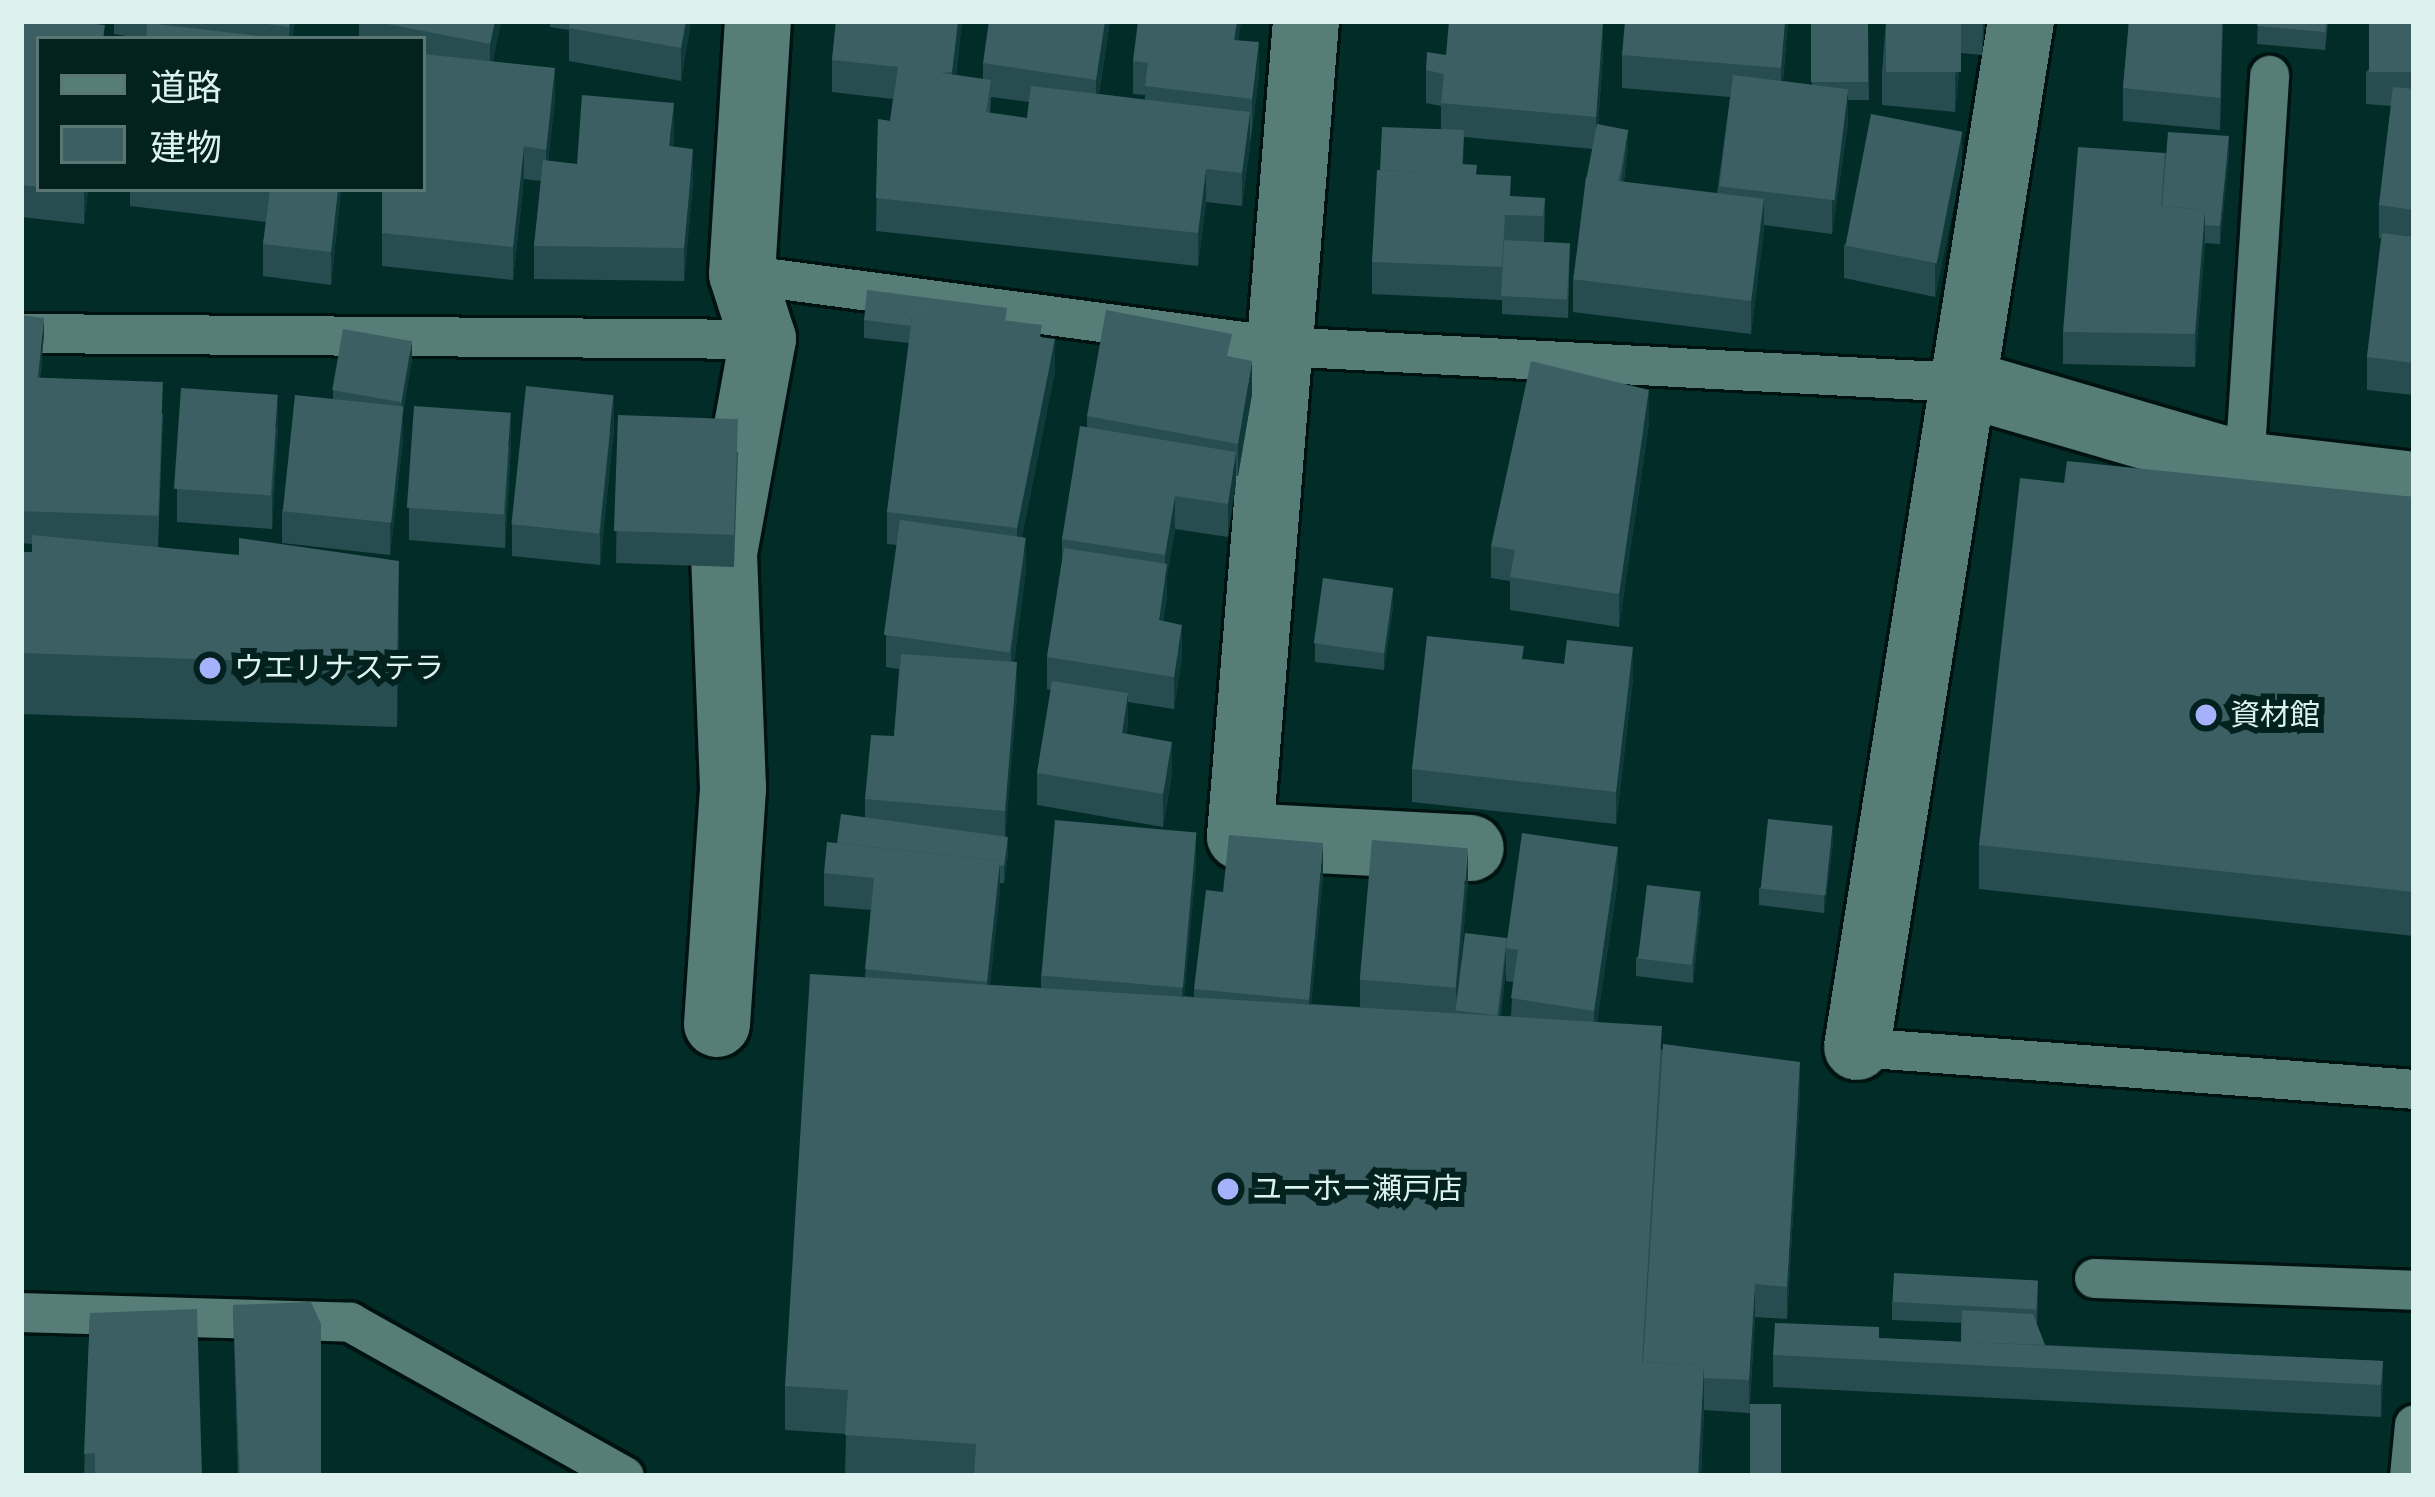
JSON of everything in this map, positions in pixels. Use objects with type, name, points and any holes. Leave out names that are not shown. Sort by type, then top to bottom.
[{"type":"street","points":[[717,1024],[733,788],[724,553],[763,339],[742,274],[758,21]]},
{"type":"street","points":[[1306,21],[1240,836],[1471,848]]},
{"type":"street","points":[[1857,1047],[2021,21]]},
{"type":"street","points":[[1960,382],[2244,466],[2414,485]]},
{"type":"lane","points":[[2244,466],[2270,75]]},
{"type":"lane","points":[[742,274],[1280,346],[1960,382]]},
{"type":"lane","points":[[21,333],[763,339]]},
{"type":"lane","points":[[1857,1047],[2414,1089]]},
{"type":"lane","points":[[2094,1278],[2414,1290]]},
{"type":"lane","points":[[21,1312],[350,1322],[624,1476]]},
{"type":"lane","points":[[2409,1476],[2414,1424]]},
{"type":"building","points":[[21,21],[105,25],[103,36],[36,36],[36,187],[21,185]]},
{"type":"building","points":[[245,21],[290,21],[289,27]]},
{"type":"building","points":[[372,21],[495,21],[490,44]]},
{"type":"building","points":[[570,21],[686,21],[681,48],[569,28]]},
{"type":"building","points":[[836,21],[958,21],[952,72],[941,73],[991,80],[986,112],[1027,118],[1031,86],[1250,112],[1242,173],[1206,169],[1198,233],[876,198],[878,119],[890,121],[898,67],[832,60]]},
{"type":"building","points":[[989,21],[1105,21],[1096,80],[983,63]]},
{"type":"building","points":[[1138,21],[1237,21],[1234,40],[1259,42],[1252,99],[1145,86],[1148,63],[1133,61]]},
{"type":"building","points":[[1449,21],[1603,22],[1596,117],[1441,103],[1444,74],[1426,70],[1427,52],[1446,55]]},
{"type":"building","points":[[1625,21],[1785,21],[1781,68],[1622,55]]},
{"type":"building","points":[[1811,21],[1868,21],[1868,82],[1811,82]]},
{"type":"building","points":[[1886,21],[1961,21],[1961,72],[1886,72]]},
{"type":"building","points":[[2129,21],[2222,21],[2220,98],[2123,88]]},
{"type":"building","points":[[2258,21],[2326,21],[2325,32],[2257,26]]},
{"type":"building","points":[[2369,21],[2414,21],[2414,72],[2369,72]]},
{"type":"building","points":[[147,23],[260,36],[146,36]]},
{"type":"building","points":[[426,54],[555,68],[546,150],[524,146],[513,247],[382,233],[382,192],[426,192]]},
{"type":"building","points":[[1733,75],[1848,89],[1834,200],[1719,186]]},
{"type":"building","points":[[2393,87],[2414,89],[2414,210],[2379,205]]},
{"type":"building","points":[[582,95],[674,103],[669,146],[693,149],[684,248],[534,246],[543,160],[577,164]]},
{"type":"building","points":[[1871,114],[1962,132],[1937,263],[1845,246]]},
{"type":"building","points":[[1597,124],[1628,130],[1618,184],[1587,178]]},
{"type":"building","points":[[1382,127],[1464,130],[1462,164],[1477,165],[1476,175],[1380,170]]},
{"type":"building","points":[[2168,132],[2229,136],[2220,226],[2205,225],[2205,210],[2162,206]]},
{"type":"building","points":[[2078,147],[2165,153],[2161,206],[2205,210],[2195,334],[2063,332]]},
{"type":"building","points":[[1377,170],[1511,176],[1510,196],[1545,198],[1543,216],[1505,215],[1502,267],[1372,262]]},
{"type":"building","points":[[1586,177],[1764,199],[1751,301],[1573,279]]},
{"type":"building","points":[[270,192],[338,192],[331,252],[263,244]]},
{"type":"building","points":[[2382,233],[2414,237],[2414,363],[2367,357]]},
{"type":"building","points":[[1504,240],[1570,243],[1567,299],[1501,296]]},
{"type":"building","points":[[867,290],[1007,308],[1005,321],[913,309],[911,326],[864,320]]},
{"type":"building","points":[[913,309],[1042,325],[1040,337],[1055,339],[1017,528],[887,512]]},
{"type":"building","points":[[1106,310],[1232,334],[1227,356],[1252,361],[1238,444],[1087,416]]},
{"type":"building","points":[[21,315],[44,318],[38,378],[21,377]]},
{"type":"building","points":[[343,329],[412,341],[401,402],[332,390]]},
{"type":"building","points":[[1531,361],[1649,390],[1619,594],[1510,577],[1515,550],[1491,546]]},
{"type":"building","points":[[21,377],[163,382],[158,516],[21,511]]},
{"type":"building","points":[[526,386],[614,395],[599,533],[511,524]]},
{"type":"building","points":[[181,388],[278,395],[271,496],[174,489]]},
{"type":"building","points":[[295,395],[403,406],[391,523],[283,511]]},
{"type":"building","points":[[414,406],[511,413],[504,515],[407,508]]},
{"type":"building","points":[[618,415],[738,419],[734,535],[614,531]]},
{"type":"building","points":[[1080,426],[1236,452],[1228,504],[1175,496],[1165,555],[1062,539]]},
{"type":"building","name":"資材館","points":[[2067,461],[2414,497],[2414,892],[1979,845],[2020,478],[2064,483]]},
{"type":"building","points":[[900,520],[1026,538],[1010,653],[884,635]]},
{"type":"building","points":[[32,535],[239,555],[239,538],[399,561],[397,666],[21,653],[21,552],[32,552]]},
{"type":"building","points":[[1064,548],[1167,564],[1159,620],[1182,625],[1174,677],[1047,657]]},
{"type":"building","points":[[1323,578],[1393,588],[1384,653],[1314,643]]},
{"type":"building","points":[[1427,636],[1524,646],[1522,659],[1564,664],[1567,640],[1633,647],[1616,792],[1412,769]]},
{"type":"building","points":[[901,654],[1017,662],[1005,811],[865,799],[871,735],[894,736]]},
{"type":"building","points":[[1052,681],[1128,693],[1122,733],[1172,742],[1163,794],[1037,773]]},
{"type":"building","points":[[841,814],[1008,837],[1004,866],[1000,861],[837,843]]},
{"type":"building","points":[[1768,819],[1833,826],[1825,895],[1761,889]]},
{"type":"building","points":[[1055,820],[1196,832],[1183,988],[1041,975]]},
{"type":"building","points":[[1522,833],[1618,847],[1594,1011],[1511,998],[1518,950],[1506,948]]},
{"type":"building","points":[[1229,835],[1323,843],[1309,1000],[1194,989],[1206,890],[1223,892]]},
{"type":"building","points":[[1372,840],[1468,848],[1455,988],[1360,979]]},
{"type":"building","points":[[827,842],[1000,861],[987,982],[865,969],[874,878],[824,873]]},
{"type":"building","points":[[1647,885],[1701,892],[1692,965],[1638,958]]},
{"type":"building","points":[[1465,933],[1507,938],[1497,1016],[1455,1010]]},
{"type":"building","name":"ユーホー瀬戸店","points":[[810,974],[1662,1026],[1642,1362],[1704,1365],[1698,1476],[974,1476],[976,1444],[845,1435],[848,1390],[785,1386]]},
{"type":"building","points":[[1663,1044],[1800,1062],[1787,1287],[1755,1284],[1749,1380],[1704,1378],[1704,1365],[1643,1362]]},
{"type":"building","points":[[1894,1273],[2038,1281],[2036,1309],[1892,1302]]},
{"type":"building","points":[[311,1302],[321,1324],[321,1476],[240,1476],[233,1305]]},
{"type":"building","points":[[197,1309],[202,1476],[95,1476],[95,1453],[84,1454],[90,1313]]},
{"type":"building","points":[[1962,1310],[2033,1314],[2045,1345],[1961,1342]]},
{"type":"building","points":[[1775,1323],[1879,1327],[1879,1338],[2383,1361],[2381,1385],[1773,1355]]},
{"type":"building","points":[[1750,1404],[1781,1404],[1781,1476],[1750,1476]]},
{"type":"place","name":"ウエリナステラ","points":[[210,668]]},
{"type":"place","name":"資材館","points":[[2206,715]]},
{"type":"place","name":"ユーホー瀬戸店","points":[[1228,1189]]}]
